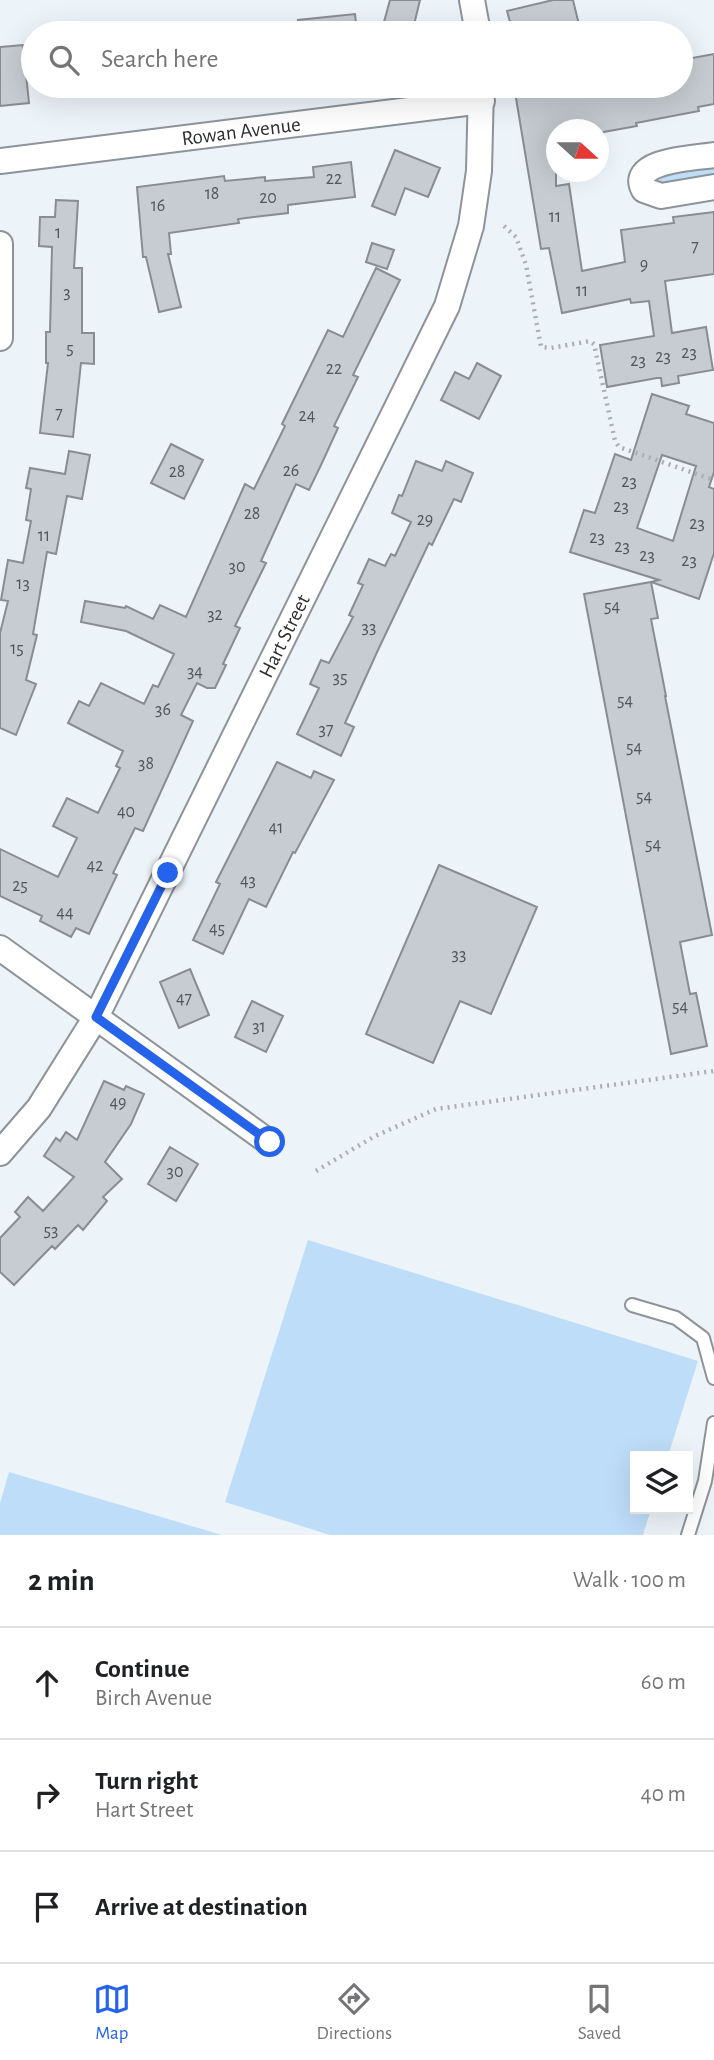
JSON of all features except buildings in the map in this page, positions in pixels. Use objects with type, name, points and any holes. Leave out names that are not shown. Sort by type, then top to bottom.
[{"type":"street","points":[[472,0],[476,21]]},
{"type":"street","name":"Rowan Avenue","points":[[0,161],[447,98]]},
{"type":"street","name":"Hart Street","points":[[0,1153],[39,1108],[96,1017],[447,306],[471,226],[479,171],[482,98]]},
{"type":"street","points":[[714,155],[657,165],[647,169],[641,176],[641,184],[645,190],[661,196],[714,187]]},
{"type":"street","points":[[0,244],[0,338]]},
{"type":"street","points":[[0,948],[270,1142]]},
{"type":"lane","points":[[632,1305],[676,1318],[703,1338],[714,1378]]},
{"type":"lane","points":[[688,1535],[705,1481],[714,1423]]},
{"type":"path","points":[[504,226],[516,237],[526,265],[541,347],[551,348],[590,341],[594,344],[615,441],[619,447],[714,480]]},
{"type":"path","points":[[316,1171],[374,1136],[436,1109],[714,1071]]},
{"type":"shaded area","points":[[714,166],[714,180],[663,189],[656,184],[663,175]]},
{"type":"shaded area","points":[[308,1240],[698,1361],[670,1451],[630,1451],[630,1514],[649,1514],[643,1535],[330,1535],[225,1502]]},
{"type":"shaded area","points":[[9,1472],[222,1535],[0,1535],[0,1503]]},
{"type":"route","points":[[168,873],[96,1017],[270,1142]]}]
